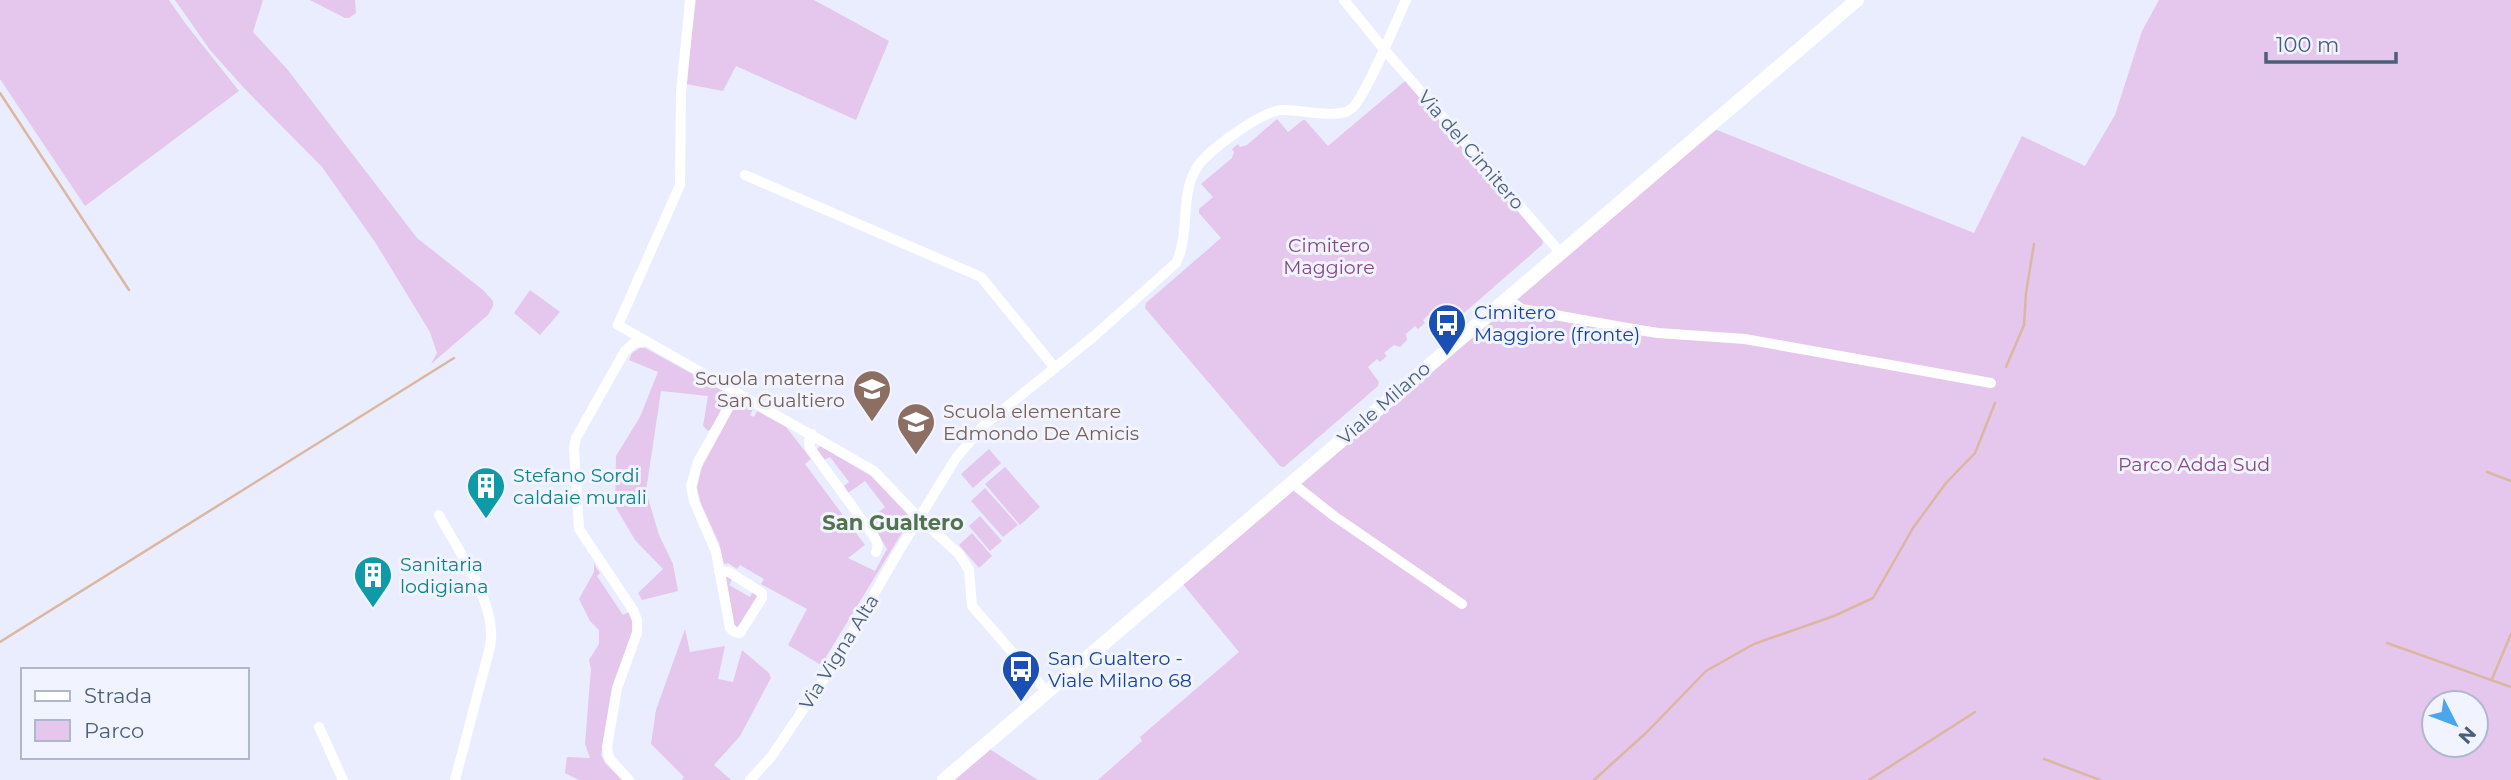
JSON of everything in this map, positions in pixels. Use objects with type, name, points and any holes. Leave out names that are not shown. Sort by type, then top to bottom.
[{"type":"street","points":[[690,0],[681,93],[680,184],[618,325],[874,471],[919,518],[959,554],[967,565],[971,601],[975,609],[1046,692]]},
{"type":"street","name":"Via del Cimitero","points":[[1344,0],[1560,252]]},
{"type":"street","points":[[1383,48],[1406,0]]},
{"type":"street","name":"Viale Milano","points":[[944,780],[1857,0]]},
{"type":"street","name":"Via Vigna Alta","points":[[750,780],[783,741],[834,664],[919,518],[968,442],[983,426],[1093,337],[1177,263],[1181,254],[1189,192],[1195,169],[1213,151],[1253,121],[1271,112],[1333,114],[1350,111],[1363,91],[1383,48]]},
{"type":"street","points":[[745,175],[981,277],[1055,368]]},
{"type":"street","points":[[1506,298],[1522,309],[1627,328],[1658,333],[1745,339],[1991,383]]},
{"type":"street","points":[[629,780],[610,758],[607,747],[617,688],[637,633],[637,620],[579,529],[574,443],[625,351],[634,343],[647,341]]},
{"type":"street","points":[[719,571],[729,572],[762,593],[762,598],[740,633],[730,628],[713,546],[694,501],[691,486],[698,462],[737,392]]},
{"type":"street","points":[[812,434],[810,448],[875,538],[878,545],[876,552]]},
{"type":"street","points":[[1292,483],[1462,604]]},
{"type":"street","points":[[439,515],[482,595],[492,630],[456,780]]},
{"type":"street","points":[[909,536],[924,529],[938,534]]},
{"type":"street","points":[[319,727],[343,780]]},
{"type":"green space","points":[[0,0],[169,0],[239,91],[85,206],[0,79]]},
{"type":"green space","points":[[175,0],[263,0],[253,32],[287,69],[417,238],[493,301],[488,315],[431,364],[437,353],[430,332],[375,242],[322,167],[210,50]]},
{"type":"green space","points":[[310,0],[355,0],[356,13],[345,18]]},
{"type":"green space","points":[[696,0],[814,0],[889,41],[856,120],[736,66],[723,91],[686,84]]},
{"type":"green space","name":"Parco Adda Sud","points":[[2159,0],[2511,0],[2511,780],[1098,780],[1142,741],[1140,737],[1239,652],[1182,583],[1712,128],[1974,233],[2022,136],[2085,166],[2115,115],[2142,31]]},
{"type":"green space","name":"Cimitero Maggiore","points":[[1405,81],[1409,82],[1543,241],[1542,245],[1449,326],[1444,326],[1432,312],[1418,329],[1415,326],[1406,334],[1407,340],[1400,347],[1394,345],[1384,353],[1387,356],[1380,362],[1377,359],[1368,367],[1379,382],[1378,386],[1284,467],[1280,466],[1145,308],[1146,303],[1221,238],[1199,213],[1199,209],[1213,197],[1201,184],[1232,158],[1232,149],[1238,144],[1240,147],[1247,145],[1277,119],[1288,132],[1305,120],[1328,146]]},
{"type":"green space","points":[[530,290],[560,312],[540,335],[514,313]]},
{"type":"green space","points":[[645,348],[727,393],[728,397],[708,431],[703,426],[708,396],[661,391],[646,491],[659,535],[673,564],[678,591],[642,600],[638,593],[663,569],[635,540],[615,506],[616,456],[640,417],[658,372],[629,360],[632,353]]},
{"type":"green space","points":[[740,404],[753,409],[750,415],[754,417],[757,411],[786,427],[811,459],[805,464],[865,545],[848,558],[875,571],[887,549],[869,520],[885,507],[865,481],[848,493],[844,486],[849,482],[830,457],[824,460],[816,450],[820,446],[871,476],[911,518],[821,665],[788,645],[807,609],[761,584],[764,579],[740,565],[737,569],[728,563],[724,564],[719,543],[701,504],[697,488],[701,469],[734,408]]},
{"type":"green space","points":[[989,449],[1001,463],[973,488],[961,474]]},
{"type":"green space","points":[[1005,467],[1040,507],[1020,525],[985,484]]},
{"type":"green space","points":[[985,488],[1018,525],[1003,537],[971,501]]},
{"type":"green space","points":[[980,516],[1002,541],[990,551],[969,526]]},
{"type":"green space","points":[[972,533],[992,556],[979,568],[959,545]]},
{"type":"green space","points":[[594,564],[600,573],[597,576],[623,615],[629,612],[633,622],[632,633],[613,686],[601,755],[622,780],[579,780],[565,773],[567,757],[590,758],[585,744],[591,669],[589,660],[599,644],[599,630],[590,621],[579,599],[594,572]]},
{"type":"green space","points":[[726,577],[732,579],[729,585],[750,597],[753,591],[758,597],[738,628],[734,625]]},
{"type":"green space","points":[[685,629],[690,652],[725,646],[718,679],[733,682],[742,650],[769,673],[771,678],[740,736],[714,765],[731,780],[682,780],[684,777],[651,744],[656,710]]},
{"type":"green space","points":[[988,748],[1038,780],[951,780]]},
{"type":"waterway","points":[[0,93],[129,290]]},
{"type":"waterway","points":[[2006,367],[2024,325],[2034,244]]},
{"type":"waterway","points":[[0,642],[454,358]]},
{"type":"waterway","points":[[1594,780],[1648,731],[1706,671],[1754,644],[1834,616],[1873,598],[1913,528],[1946,483],[1975,453],[1995,403]]},
{"type":"waterway","points":[[2487,472],[2511,481]]},
{"type":"waterway","points":[[2492,679],[2511,634]]},
{"type":"waterway","points":[[2387,643],[2511,687]]},
{"type":"waterway","points":[[1869,780],[1975,712]]},
{"type":"waterway","points":[[2044,759],[2100,780]]},
{"type":"place","name":"Cimitero Maggiore (fronte)","points":[[1447,357]]},
{"type":"place","name":"Scuola materna San Gualtiero","points":[[872,423]]},
{"type":"place","name":"Scuola elementare Edmondo De Amicis","points":[[916,456]]},
{"type":"place","name":"Stefano Sordi caldaie murali","points":[[486,520]]},
{"type":"place","name":"Sanitaria lodigiana","points":[[373,609]]},
{"type":"place","name":"San Gualtero - Viale Milano 68","points":[[1021,703]]},
{"type":"district","name":"San Gualtero","points":[[893,522]]}]
